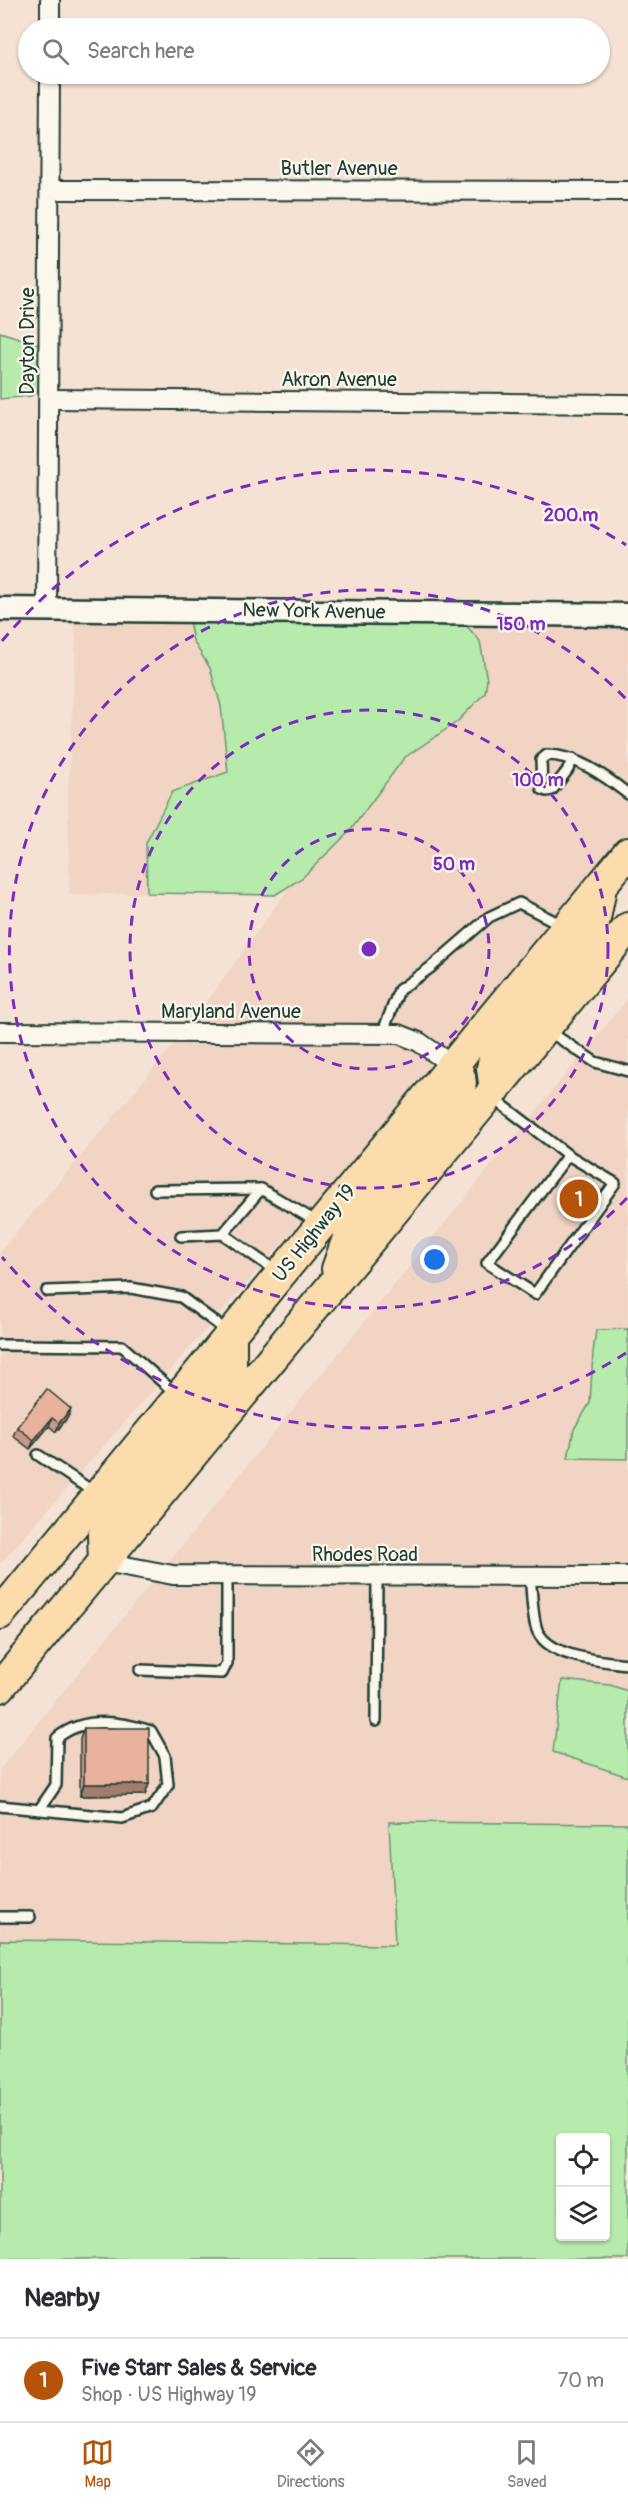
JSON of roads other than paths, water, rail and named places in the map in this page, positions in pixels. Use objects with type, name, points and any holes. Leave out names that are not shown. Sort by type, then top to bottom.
[{"type":"highway","name":"US Highway 19","points":[[0,1614],[628,853]]},
{"type":"highway","points":[[493,1093],[492,1068],[496,1049],[593,929],[602,885]]},
{"type":"highway","points":[[0,1687],[628,928]]},
{"type":"highway","points":[[328,1291],[353,1224],[460,1091],[460,1072],[452,1065]]},
{"type":"highway","points":[[104,1562],[103,1536],[113,1514],[231,1372],[231,1334]]},
{"type":"highway","points":[[30,1578],[104,1562]]},
{"type":"street","points":[[50,0],[50,18]]},
{"type":"street","name":"Dayton Drive","points":[[47,608],[50,84]]},
{"type":"street","name":"Butler Avenue","points":[[51,190],[628,191]]},
{"type":"street","name":"Akron Avenue","points":[[50,399],[628,404]]},
{"type":"street","name":"New York Avenue","points":[[0,609],[628,615]]},
{"type":"street","name":"Maryland Avenue","points":[[0,1032],[399,1034],[419,1042],[452,1065]]},
{"type":"street","name":"Rhodes Road","points":[[104,1562],[173,1575],[628,1576]]},
{"type":"lane","points":[[573,759],[628,794]]},
{"type":"lane","points":[[382,1034],[399,990],[430,968],[489,917],[519,903],[567,927]]},
{"type":"lane","points":[[545,1029],[595,1062],[627,1069]]},
{"type":"lane","points":[[493,1093],[568,1155],[615,1183],[535,1294],[487,1263],[568,1155]]},
{"type":"lane","points":[[155,1190],[261,1189],[321,1225]]},
{"type":"lane","points":[[223,1234],[261,1189]]},
{"type":"lane","points":[[181,1236],[223,1234],[281,1274]]},
{"type":"lane","points":[[47,1291],[131,1288],[181,1298],[231,1334]]},
{"type":"lane","points":[[0,1345],[122,1346],[180,1397]]},
{"type":"lane","points":[[38,1455],[99,1494]]},
{"type":"lane","points":[[140,1670],[222,1673],[227,1663],[227,1576]]},
{"type":"lane","points":[[530,1576],[537,1631],[549,1647],[592,1659],[628,1664]]},
{"type":"lane","points":[[376,1577],[376,1721]]},
{"type":"lane","points":[[0,1806],[39,1810],[122,1818],[152,1808],[168,1785],[165,1756],[151,1731],[128,1724],[96,1722],[69,1728],[57,1738],[56,1785],[39,1810]]},
{"type":"lane","points":[[0,1917],[30,1917]]},
{"type":"place","name":"Five Starr Sales & Service","points":[[579,1199]]}]
